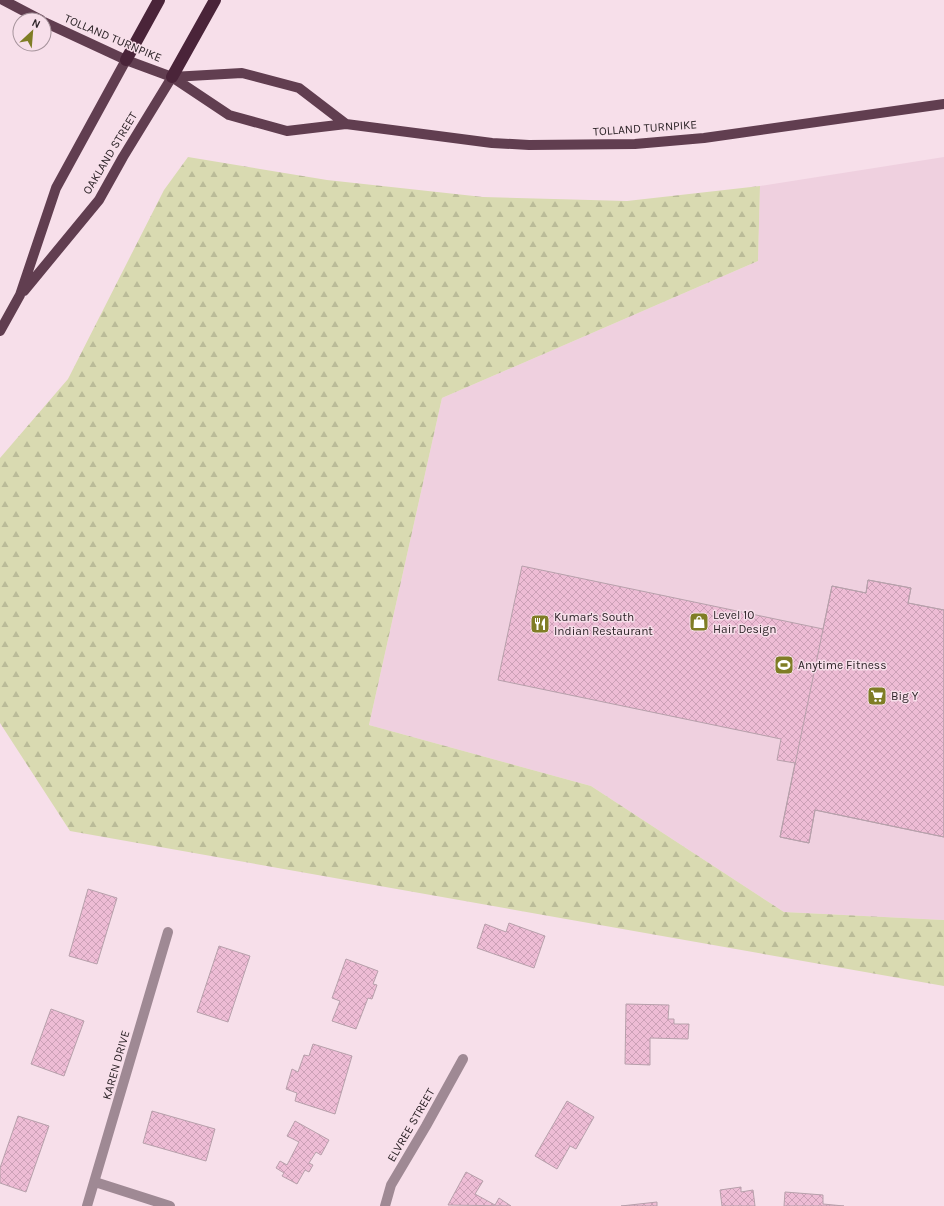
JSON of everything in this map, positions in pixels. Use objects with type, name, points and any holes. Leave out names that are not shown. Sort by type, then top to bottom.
[{"type":"highway","points":[[126,60],[159,0]]},
{"type":"highway","points":[[172,77],[215,0]]},
{"type":"main road","points":[[3,0],[26,12]]},
{"type":"main road","name":"TOLLAND TURNPIKE","points":[[52,26],[126,60],[172,77],[229,115],[287,131],[346,124],[492,143],[612,145],[704,138],[944,104]]},
{"type":"main road","name":"OAKLAND STREET","points":[[0,332],[20,295],[56,188],[126,60]]},
{"type":"main road","name":"TOLLAND TURNPIKE","points":[[172,77],[242,73],[299,88],[346,124]]},
{"type":"main road","name":"OAKLAND STREET","points":[[20,295],[99,200],[123,157],[172,77]]},
{"type":"street","name":"KAREN DRIVE","points":[[87,1206],[168,932]]},
{"type":"street","name":"ELVREE STREET","points":[[385,1206],[391,1185],[463,1059]]},
{"type":"street","points":[[95,1182],[170,1206]]},
{"type":"shaded area","points":[[944,157],[944,920],[784,912],[591,786],[369,725],[442,398],[758,261],[760,186]]},
{"type":"green space","points":[[188,157],[327,180],[483,197],[627,201],[760,186],[758,261],[442,398],[369,725],[591,786],[784,912],[944,920],[944,986],[70,831],[0,723],[0,458],[68,379],[164,190]]},
{"type":"building","points":[[522,566],[823,629],[832,586],[866,593],[868,580],[911,588],[908,603],[944,610],[944,837],[815,810],[809,843],[780,837],[795,763],[777,760],[781,739],[498,680]]},
{"type":"building","name":"Big Y","points":[[868,580],[911,588],[908,603],[944,610],[944,837],[815,810],[809,843],[780,837],[832,586],[866,593]]},
{"type":"building","points":[[88,889],[117,898],[97,964],[69,956]]},
{"type":"building","points":[[509,923],[545,936],[534,968],[477,948],[485,924],[506,932]]},
{"type":"building","points":[[219,946],[250,956],[228,1022],[197,1012]]},
{"type":"building","points":[[346,959],[378,971],[373,984],[377,985],[372,999],[368,998],[356,1029],[332,1021],[340,1001],[332,998]]},
{"type":"building","points":[[626,1004],[669,1005],[668,1019],[674,1019],[674,1024],[689,1024],[688,1039],[650,1038],[650,1065],[625,1064]]},
{"type":"building","points":[[51,1009],[84,1021],[64,1076],[31,1064]]},
{"type":"building","points":[[313,1044],[352,1056],[335,1114],[295,1101],[297,1093],[286,1089],[292,1069],[298,1072],[304,1055],[309,1056]]},
{"type":"building","points":[[567,1101],[594,1117],[576,1149],[570,1146],[557,1169],[535,1156]]},
{"type":"building","points":[[152,1111],[215,1129],[206,1161],[143,1143]]},
{"type":"building","points":[[18,1116],[49,1126],[26,1192],[0,1183],[0,1168]]},
{"type":"building","points":[[295,1121],[329,1140],[321,1155],[316,1152],[309,1163],[313,1165],[309,1172],[305,1170],[297,1184],[282,1176],[284,1173],[276,1168],[280,1161],[287,1165],[299,1142],[287,1136]]},
{"type":"building","points":[[466,1172],[483,1181],[475,1194],[495,1205],[499,1198],[511,1206],[448,1205]]},
{"type":"building","points":[[741,1187],[741,1192],[753,1190],[755,1206],[722,1206],[720,1190]]},
{"type":"building","points":[[785,1192],[823,1195],[823,1204],[844,1206],[784,1206]]},
{"type":"building","points":[[657,1202],[657,1206],[621,1206]]},
{"type":"place","name":"Level 10 Hair Design","points":[[699,622]]},
{"type":"place","name":"Kumar's South Indian Restaurant","points":[[540,624]]},
{"type":"place","name":"Anytime Fitness","points":[[784,665]]},
{"type":"place","name":"Big Y","points":[[877,696]]}]
